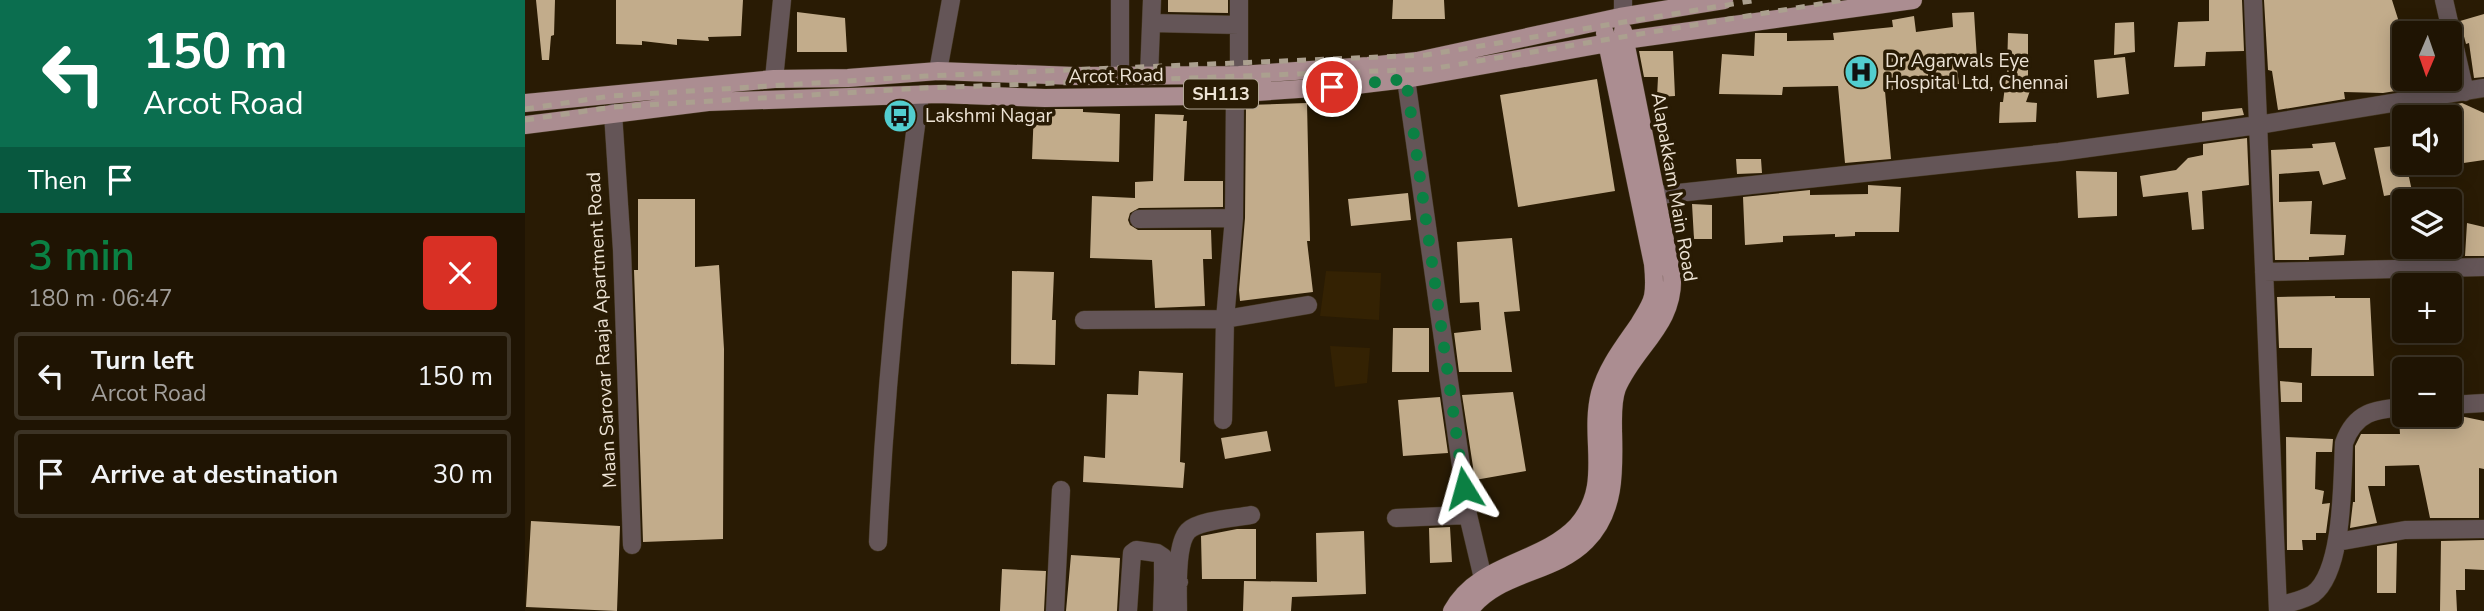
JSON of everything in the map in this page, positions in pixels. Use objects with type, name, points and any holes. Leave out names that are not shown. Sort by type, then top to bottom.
[{"type":"main road","name":"Arcot Road","points":[[525,103],[774,79],[848,78],[938,71],[1120,76],[1239,75],[1417,61],[1615,13],[1724,0]]},
{"type":"main road","name":"Arcot Road","points":[[525,125],[708,102],[920,95],[1059,98],[1199,96],[1406,79],[1616,42],[1913,0]]},
{"type":"main road","name":"Alapakkam Main Road","points":[[1469,611],[1485,585],[1562,540],[1585,515],[1598,485],[1597,413],[1601,391],[1608,372],[1653,299],[1653,264],[1639,198],[1616,42],[1615,13]]},
{"type":"main road","name":"Alapakkam Main Road","points":[[1452,611],[1468,589],[1556,561],[1577,548],[1593,532],[1609,503],[1613,485],[1613,402],[1618,387],[1665,316],[1672,297],[1672,275],[1658,196],[1616,42]]},
{"type":"street","points":[[774,79],[782,0]]},
{"type":"street","points":[[938,71],[951,0]]},
{"type":"street","points":[[1119,0],[1120,76]]},
{"type":"street","points":[[1149,76],[1152,0]]},
{"type":"street","points":[[1239,0],[1239,75]]},
{"type":"street","points":[[2253,0],[2278,609],[2312,595],[2327,576],[2337,542],[2344,443],[2347,435],[2355,421],[2379,409],[2392,408]]},
{"type":"street","points":[[2444,0],[2465,92]]},
{"type":"street","points":[[1152,23],[1238,25]]},
{"type":"street","points":[[1406,79],[1468,515],[1485,585]]},
{"type":"street","points":[[1639,198],[2059,152],[2258,125],[2484,88]]},
{"type":"street","points":[[1223,420],[1225,319],[1234,218],[1235,93]]},
{"type":"street","points":[[878,542],[888,385],[920,95]]},
{"type":"street","name":"Maan Sarovar Raaja Apartment Road","points":[[613,113],[622,250],[632,545]]},
{"type":"street","points":[[1139,219],[1234,218]]},
{"type":"street","points":[[2264,272],[2484,267]]},
{"type":"street","points":[[1084,320],[1225,319],[1308,305]]},
{"type":"street","points":[[2462,404],[2484,403]]},
{"type":"street","points":[[1055,611],[1061,490]]},
{"type":"street","points":[[1162,611],[1188,531],[1202,524],[1251,515]]},
{"type":"street","points":[[1396,519],[1468,515]]},
{"type":"street","points":[[2337,542],[2405,530],[2484,529]]},
{"type":"street","points":[[1128,611],[1132,554],[1136,550],[1157,553],[1163,557],[1178,611]]},
{"type":"shaded area","points":[[1326,271],[1381,273],[1379,320],[1320,316]]},
{"type":"shaded area","points":[[1330,346],[1370,348],[1367,383],[1335,387]]},
{"type":"building","points":[[536,0],[555,0],[554,35],[551,36],[549,60],[542,60]]},
{"type":"building","points":[[616,0],[743,0],[741,36],[708,37],[709,41],[677,39],[677,45],[642,41],[642,45],[616,44]]},
{"type":"building","points":[[1168,0],[1228,0],[1228,13],[1168,12]]},
{"type":"building","points":[[1393,0],[1444,0],[1445,19],[1392,19]]},
{"type":"building","points":[[2209,0],[2242,0],[2244,51],[2206,52],[2205,66],[2174,67],[2178,22],[2209,21]]},
{"type":"building","points":[[2264,0],[2392,0],[2399,21],[2392,21],[2392,91],[2395,91],[2344,92],[2345,99],[2278,110],[2272,71],[2268,70]]},
{"type":"building","points":[[797,12],[845,18],[847,52],[797,52]]},
{"type":"building","points":[[1974,12],[1977,60],[1956,62],[1959,84],[1885,91],[1891,159],[1845,163],[1838,86],[1783,87],[1782,95],[1719,94],[1722,54],[1754,56],[1755,33],[1787,33],[1787,41],[1834,40],[1833,33],[1893,27],[1892,20],[1914,16],[1916,32],[1953,27],[1952,13]]},
{"type":"building","points":[[2484,14],[2484,77],[2474,78],[2469,43],[2466,44],[2460,21]]},
{"type":"building","points":[[2134,22],[2135,52],[2114,55],[2115,23]]},
{"type":"building","points":[[2008,33],[2028,34],[2028,87],[2031,88],[2026,102],[2037,103],[2036,122],[1999,123],[2000,102],[2003,102],[2007,71]]},
{"type":"building","points":[[1639,51],[1673,51],[1675,96],[1657,97],[1658,77],[1644,77]]},
{"type":"building","points":[[2125,57],[2129,94],[2097,98],[2094,60]]},
{"type":"building","points":[[1597,79],[1615,191],[1518,207],[1500,95]]},
{"type":"building","points":[[1307,103],[1310,241],[1307,241],[1313,292],[1240,301],[1245,218],[1246,105]]},
{"type":"building","points":[[2462,103],[2484,113],[2484,160],[2462,163],[2462,105],[2451,105]]},
{"type":"building","points":[[2242,108],[2244,115],[2202,121],[2202,112]]},
{"type":"building","points":[[1034,109],[1083,109],[1083,112],[1120,114],[1119,162],[1032,159]]},
{"type":"building","points":[[1155,114],[1184,115],[1183,121],[1187,121],[1184,181],[1223,181],[1223,207],[1139,208],[1130,213],[1128,220],[1130,225],[1138,230],[1211,230],[1212,259],[1203,259],[1205,306],[1155,308],[1152,260],[1090,258],[1092,196],[1135,198],[1135,182],[1153,181]]},
{"type":"building","points":[[2247,138],[2249,185],[2202,191],[2204,229],[2192,230],[2188,192],[2143,197],[2140,176],[2176,170],[2188,158],[2203,155],[2203,144]]},
{"type":"building","points":[[2335,142],[2346,179],[2323,185],[2319,171],[2279,174],[2279,202],[2312,201],[2310,234],[2346,235],[2344,255],[2309,257],[2309,260],[2275,260],[2271,150],[2313,148],[2312,144]]},
{"type":"building","points":[[2392,146],[2392,175],[2409,175],[2412,189],[2392,189],[2392,195],[2384,196],[2374,148]]},
{"type":"building","points":[[1736,159],[1761,159],[1762,173],[1737,174]]},
{"type":"building","points":[[2076,171],[2117,172],[2117,216],[2078,218]]},
{"type":"building","points":[[1868,185],[1901,187],[1899,232],[1855,232],[1855,236],[1835,237],[1835,234],[1783,236],[1783,242],[1745,245],[1743,197],[1810,190],[1810,195],[1868,194]]},
{"type":"building","points":[[1408,193],[1411,220],[1351,226],[1348,199]]},
{"type":"building","points":[[638,199],[695,199],[695,267],[719,265],[724,349],[723,539],[643,542],[634,270],[638,270]]},
{"type":"building","points":[[1692,204],[1712,205],[1712,239],[1694,239]]},
{"type":"building","points":[[2467,223],[2484,227],[2484,256],[2465,256]]},
{"type":"building","points":[[1512,238],[1520,311],[1504,312],[1512,372],[1459,372],[1454,333],[1481,330],[1479,302],[1460,303],[1457,242]]},
{"type":"building","points":[[1012,271],[1054,272],[1052,320],[1056,320],[1055,365],[1011,364]]},
{"type":"building","points":[[2277,297],[2370,298],[2374,376],[2311,376],[2312,348],[2279,348]]},
{"type":"building","points":[[1393,328],[1429,328],[1429,372],[1392,372]]},
{"type":"building","points":[[1139,371],[1183,373],[1180,462],[1185,463],[1183,488],[1083,482],[1084,456],[1105,458],[1107,394],[1138,395]]},
{"type":"building","points":[[2280,381],[2302,383],[2302,402],[2281,402]]},
{"type":"building","points":[[1513,392],[1526,471],[1475,480],[1462,395]]},
{"type":"building","points":[[1440,397],[1448,453],[1403,456],[1398,400]]},
{"type":"building","points":[[2462,416],[2484,421],[2484,469],[2479,468],[2479,518],[2430,518],[2419,465],[2385,466],[2385,486],[2368,486],[2377,523],[2350,528],[2355,502],[2355,446],[2361,434],[2400,434],[2400,427],[2462,427]]},
{"type":"building","points":[[1267,431],[1271,451],[1225,459],[1221,438]]},
{"type":"building","points":[[2286,437],[2333,439],[2332,452],[2316,452],[2315,489],[2324,491],[2322,504],[2330,503],[2326,533],[2316,533],[2316,540],[2302,540],[2303,550],[2287,550]]},
{"type":"building","points":[[531,521],[620,526],[617,611],[526,607]]},
{"type":"building","points":[[1450,527],[1452,562],[1430,563],[1429,528]]},
{"type":"building","points":[[1237,529],[1256,529],[1256,579],[1202,579],[1201,536]]},
{"type":"building","points":[[1364,531],[1366,594],[1292,597],[1291,611],[1243,611],[1244,581],[1317,582],[1316,533]]},
{"type":"building","points":[[2484,540],[2484,570],[2465,569],[2465,590],[2456,590],[2457,611],[2440,611],[2441,541]]},
{"type":"building","points":[[2397,543],[2396,593],[2377,593],[2377,546]]},
{"type":"building","points":[[1071,555],[1120,558],[1117,611],[1066,611]]},
{"type":"building","points":[[1002,569],[1046,571],[1044,611],[1000,611]]},
{"type":"railway","points":[[525,109],[611,96],[926,76],[1426,55],[1757,0]]},
{"type":"railway","points":[[525,120],[614,107],[924,88],[1431,69],[1843,0]]},
{"type":"place","name":"Dr Agarwals Eye Hospital Ltd, Chennai","points":[[1861,72]]},
{"type":"place","name":"Lakshmi Nagar","points":[[900,116]]},
{"type":"route","points":[[1332,87],[1406,79],[1464,488]]}]
